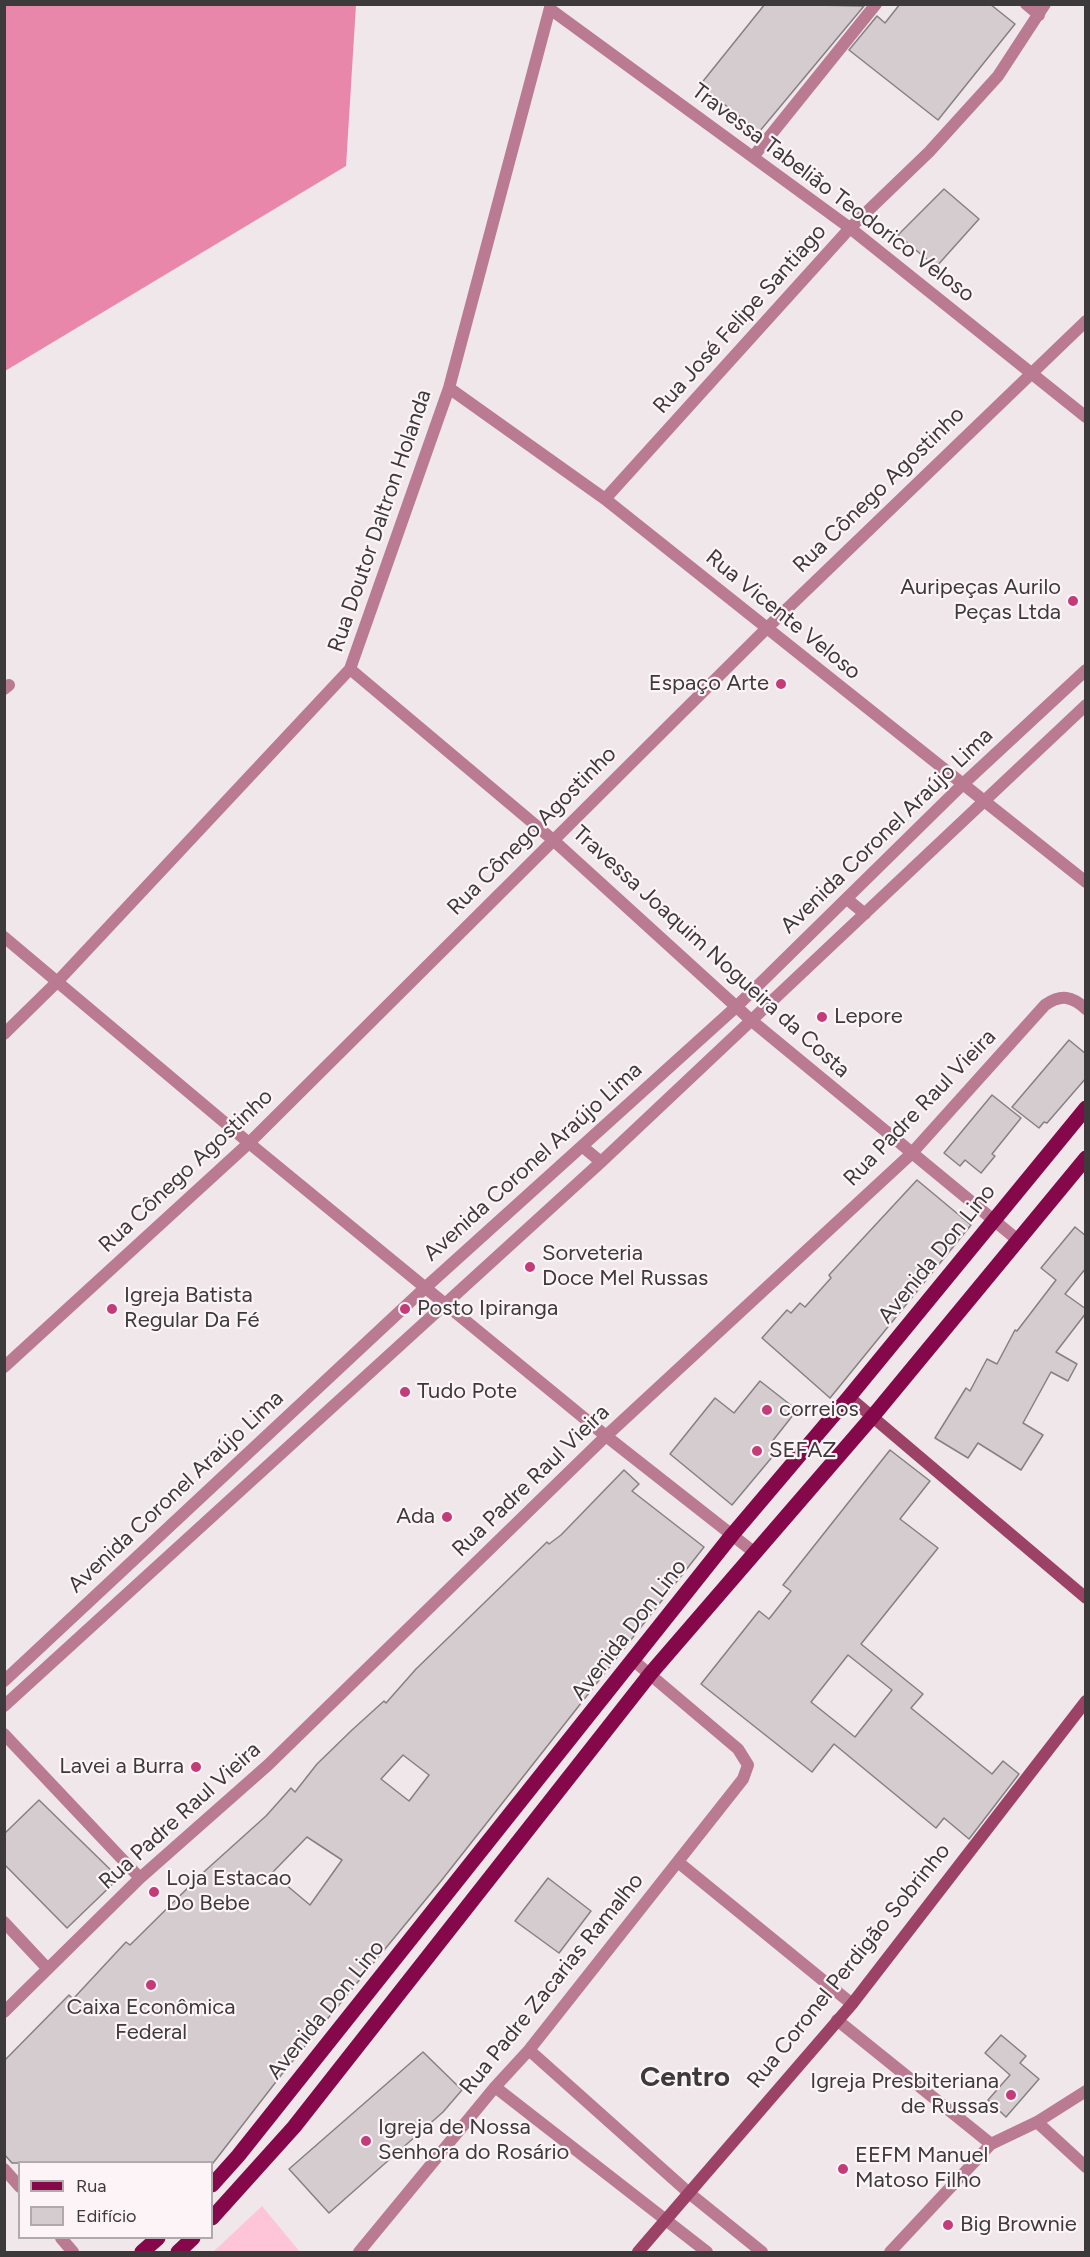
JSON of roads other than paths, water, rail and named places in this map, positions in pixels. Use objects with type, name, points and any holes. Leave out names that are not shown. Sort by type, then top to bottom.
[{"type":"main road","name":"Avenida Don Lino","points":[[213,2184],[246,2146],[634,1661],[732,1535],[849,1397],[1086,1108]]},
{"type":"main road","name":"Avenida Don Lino","points":[[213,2217],[294,2127],[651,1673],[873,1416],[1086,1158]]},
{"type":"main road","points":[[142,2253],[157,2239]]},
{"type":"main road","points":[[178,2253],[192,2239]]},
{"type":"street","points":[[753,157],[876,4]]},
{"type":"street","points":[[1026,4],[1042,10]]},
{"type":"street","name":"Travessa Tabelião Teodorico Veloso","points":[[550,7],[850,228],[1086,417]]},
{"type":"street","name":"Rua Doutor Daltron Holanda","points":[[4,1034],[57,982],[350,669],[449,388],[550,7]]},
{"type":"street","name":"Rua José Felipe Santiago","points":[[605,499],[850,228],[928,152],[998,76],[1042,10]]},
{"type":"street","name":"Rua Cônego Agostinho","points":[[7,1360],[249,1143],[766,628],[1086,321]]},
{"type":"street","name":"Rua Vicente Veloso","points":[[449,388],[605,499],[963,784],[984,804],[1086,882]]},
{"type":"street","name":"Travessa Joaquim Nogueira da Costa","points":[[350,669],[552,839],[752,1022],[1019,1241]]},
{"type":"street","name":"Avenida Coronel Araújo Lima","points":[[4,1681],[426,1287],[736,1007],[963,784],[1086,670]]},
{"type":"street","name":"Avenida Coronel Araújo Lima","points":[[4,1706],[601,1162],[984,804],[1086,705]]},
{"type":"street","points":[[847,899],[865,915]]},
{"type":"street","points":[[4,937],[249,1143],[606,1436],[755,1553]]},
{"type":"street","name":"Rua Padre Raul Vieira","points":[[4,2012],[140,1878],[277,1757],[606,1436],[911,1154],[1045,1005],[1062,997],[1077,1000],[1086,1009]]},
{"type":"street","points":[[583,1147],[601,1162]]},
{"type":"street","points":[[317,1388],[333,1405]]},
{"type":"street","points":[[849,1397],[1086,1598]]},
{"type":"street","points":[[221,1478],[237,1493]]},
{"type":"street","points":[[99,1592],[113,1607]]},
{"type":"street","points":[[634,1661],[651,1673]]},
{"type":"street","name":"Rua Padre Zacarias Ramalho","points":[[359,2253],[495,2087],[530,2050],[743,1779],[748,1765],[738,1749],[651,1673]]},
{"type":"street","name":"Rua Coronel Perdigão Sobrinho","points":[[638,2253],[852,2004],[1086,1701]]},
{"type":"street","points":[[4,1734],[140,1878]]},
{"type":"street","points":[[678,1862],[852,2004]]},
{"type":"street","points":[[4,1922],[47,1968]]},
{"type":"street","points":[[837,2020],[991,2144]]},
{"type":"street","points":[[530,2050],[689,2193],[762,2253]]},
{"type":"street","points":[[495,2087],[667,2218],[707,2253]]},
{"type":"street","points":[[890,2253],[991,2144],[1036,2122],[1086,2091]]},
{"type":"street","points":[[1036,2122],[1086,2168]]},
{"type":"street","points":[[4,2169],[18,2185]]},
{"type":"street","points":[[62,2239],[73,2253]]},
{"type":"place","name":"Auripeças Aurilo Peças Ltda","points":[[1073,601]]},
{"type":"place","name":"Espaço Arte","points":[[781,684]]},
{"type":"place","name":"Lepore","points":[[822,1017]]},
{"type":"place","name":"Sorveteria Doce Mel Russas","points":[[530,1267]]},
{"type":"place","name":"Igreja Batista Regular Da Fé","points":[[112,1309]]},
{"type":"place","name":"Posto Ipiranga","points":[[405,1309]]},
{"type":"place","name":"Tudo Pote","points":[[405,1392]]},
{"type":"place","name":"correios","points":[[767,1410]]},
{"type":"place","name":"SEFAZ","points":[[757,1451]]},
{"type":"place","name":"Ada","points":[[447,1517]]},
{"type":"place","name":"Lavei a Burra","points":[[196,1767]]},
{"type":"place","name":"Loja Estacao Do Bebe","points":[[154,1892]]},
{"type":"place","name":"Caixa Econômica Federal","points":[[151,1985]]},
{"type":"place","name":"Igreja Presbiteriana de Russas","points":[[1011,2095]]},
{"type":"place","name":"Igreja de Nossa Senhora do Rosário","points":[[366,2141]]},
{"type":"place","name":"EEFM Manuel Matoso Filho","points":[[843,2169]]},
{"type":"place","name":"Big Brownie","points":[[948,2225]]},
{"type":"district","name":"Centro","points":[[685,2078]]}]
